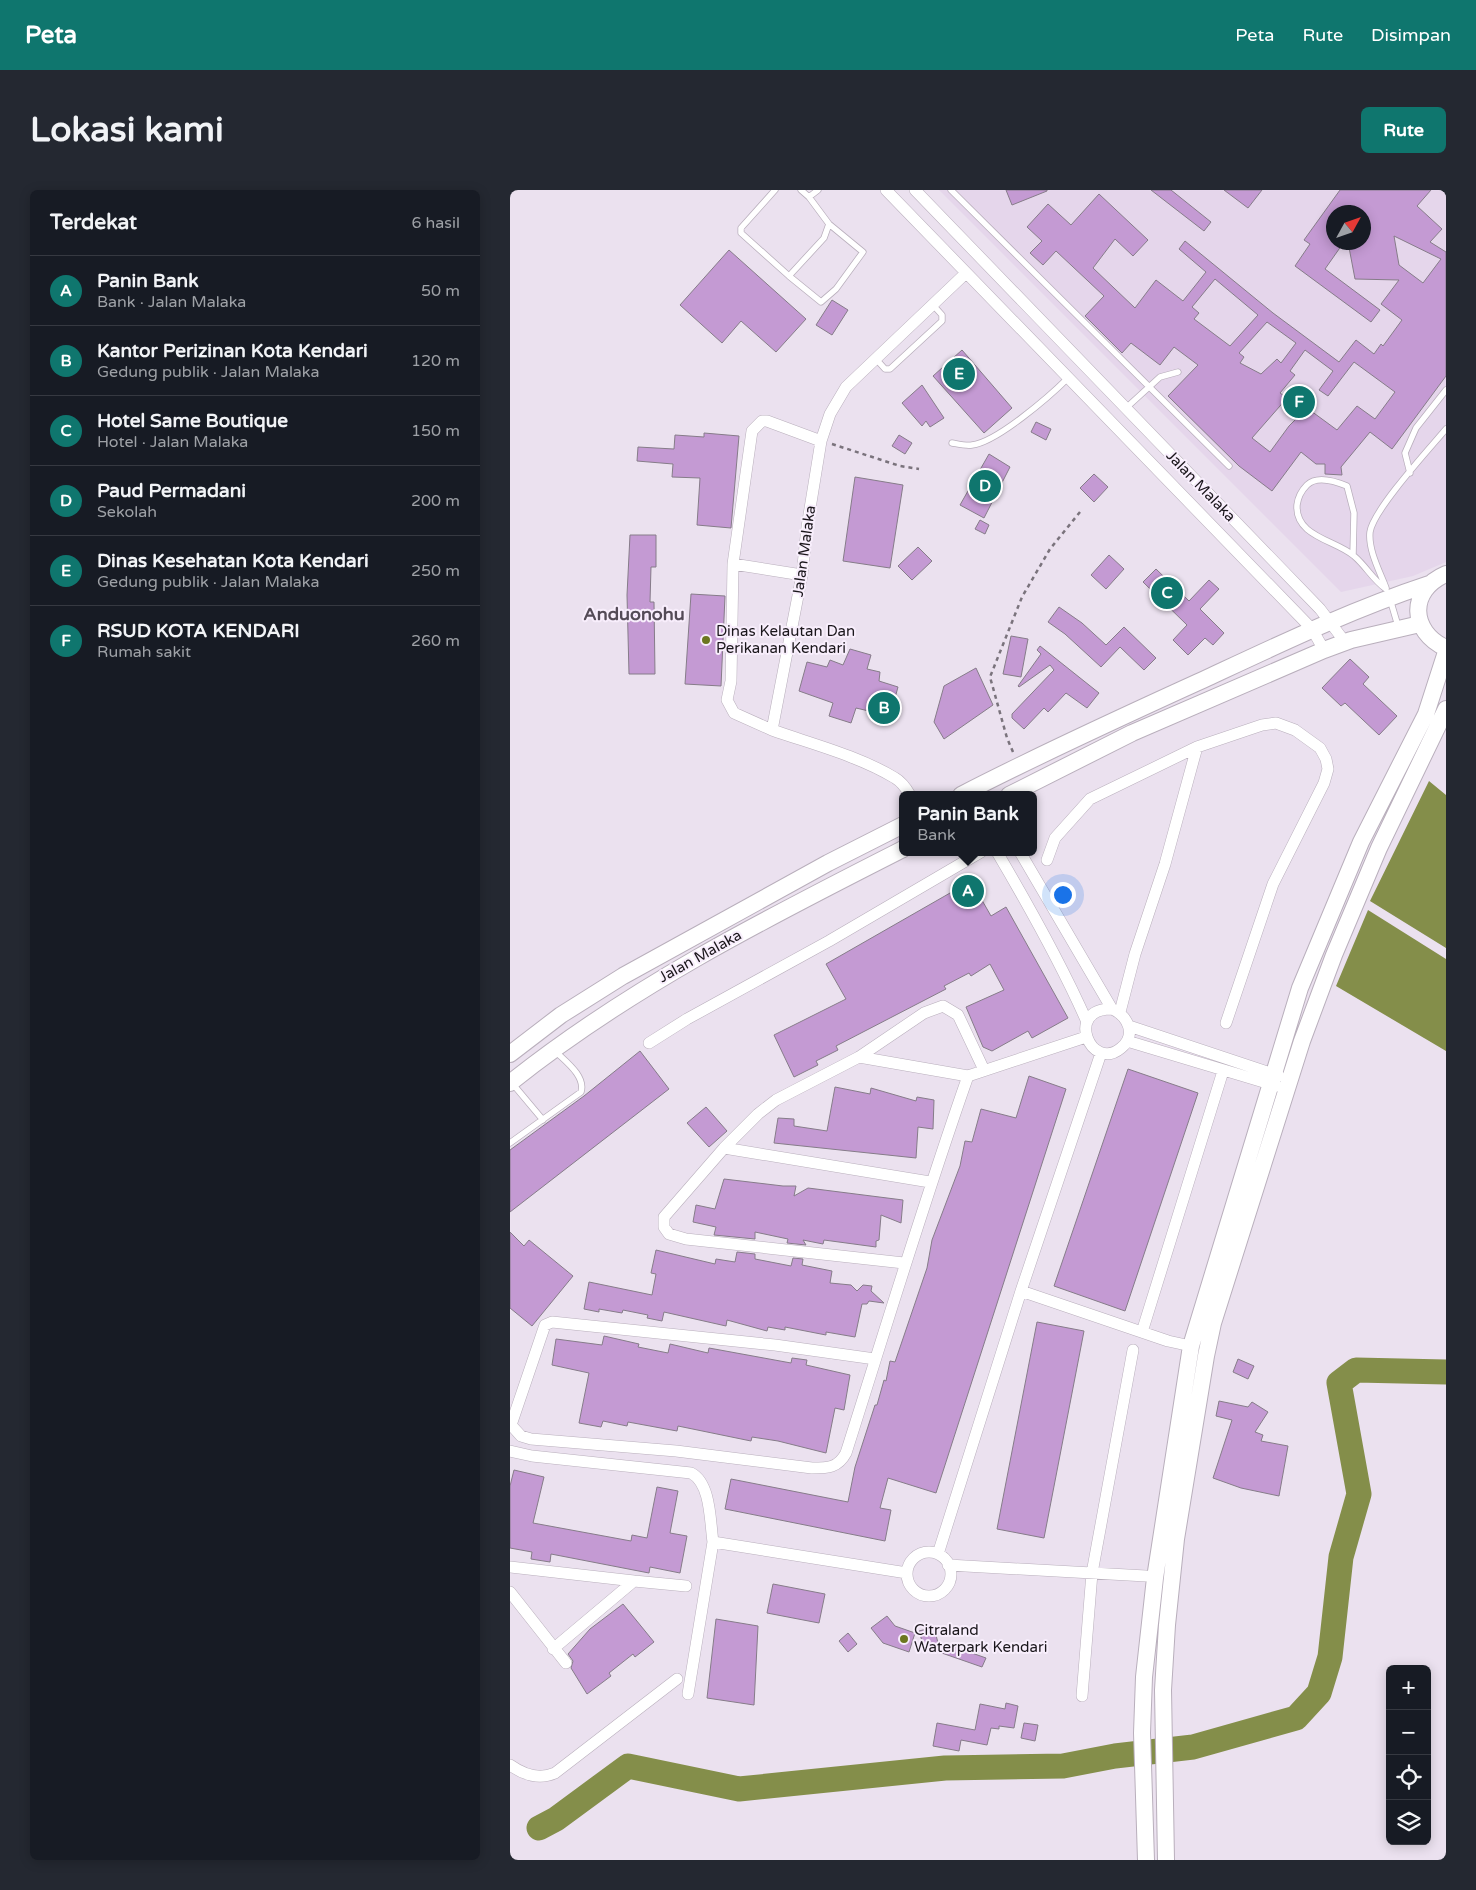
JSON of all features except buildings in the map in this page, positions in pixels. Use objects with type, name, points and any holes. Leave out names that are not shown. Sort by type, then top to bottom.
[{"type":"street","name":"Jalan Malaka","points":[[886,190],[1312,630],[1324,650]]},
{"type":"street","name":"Jalan Malaka","points":[[915,190],[1320,608],[1345,642]]},
{"type":"street","points":[[911,216],[926,201]]},
{"type":"street","name":"Jalan Malaka","points":[[772,730],[802,575],[806,527],[821,441],[830,414],[846,387],[966,273]]},
{"type":"street","points":[[821,441],[767,421],[762,421],[752,431],[733,564],[731,681],[727,700],[734,713],[772,730],[849,757],[896,778],[908,791]]},
{"type":"street","points":[[733,564],[802,575]]},
{"type":"street","points":[[969,791],[1020,764],[1331,622],[1388,594],[1429,584],[1446,574]]},
{"type":"street","points":[[1146,1860],[1142,1734],[1149,1625],[1191,1346],[1265,1077],[1316,947],[1361,842],[1426,714],[1446,650],[1435,644],[1426,635],[1420,624],[1419,603],[1429,584]]},
{"type":"street","points":[[1017,791],[1124,737],[1324,650],[1345,642],[1420,624]]},
{"type":"street","points":[[1166,1860],[1163,1690],[1176,1539],[1206,1356],[1243,1224],[1289,1084],[1349,917],[1379,848],[1446,709]]},
{"type":"street","points":[[1047,860],[1055,838],[1090,799],[1197,747],[1262,725],[1276,723],[1295,730],[1320,748],[1326,759],[1328,769],[1324,783],[1273,884],[1226,1023]]},
{"type":"street","points":[[1116,1011],[1165,864],[1197,747]]},
{"type":"street","name":"Jalan Malaka","points":[[510,1054],[560,1015],[623,976],[828,863],[899,827]]},
{"type":"street","name":"Jalan Malaka","points":[[514,1086],[558,1054],[621,1002],[716,946],[899,851]]},
{"type":"street","points":[[650,1043],[687,1019],[829,941],[974,856]]},
{"type":"street","points":[[999,856],[1058,960],[1087,1022],[1086,1037],[1092,1047],[1101,1052],[1116,1052],[1127,1041],[1129,1026]]},
{"type":"street","points":[[1022,856],[1076,948],[1116,1011],[1129,1026],[1238,1069],[1289,1084]]},
{"type":"street","points":[[1058,960],[1076,948]]},
{"type":"street","points":[[904,1264],[686,1239],[669,1234],[664,1227],[664,1217],[724,1148],[758,1114],[776,1100],[858,1057],[924,1013],[943,1006],[958,1015],[984,1070]]},
{"type":"street","points":[[1087,1022],[1097,1011],[1116,1011]]},
{"type":"street","points":[[858,1057],[968,1076],[1086,1037]]},
{"type":"street","points":[[1127,1041],[1223,1071],[1238,1069]]},
{"type":"street","points":[[938,1554],[1021,1291],[1101,1052]]},
{"type":"street","points":[[1142,1332],[1223,1071]]},
{"type":"street","points":[[875,1359],[775,1345],[552,1322],[545,1325],[511,1425],[517,1433],[531,1439],[676,1451],[827,1468],[841,1462],[846,1453],[930,1182],[968,1076]]},
{"type":"street","points":[[724,1148],[930,1182]]},
{"type":"street","points":[[1021,1291],[1168,1341],[1191,1346]]},
{"type":"street","points":[[1082,1696],[1092,1573],[1133,1350]]},
{"type":"street","points":[[510,1451],[532,1456],[690,1473],[698,1479],[705,1494],[713,1542],[688,1694]]},
{"type":"street","points":[[713,1542],[907,1573]]},
{"type":"street","points":[[921,1554],[938,1554],[948,1565],[950,1578],[945,1590],[933,1596],[927,1596],[915,1591],[908,1580],[909,1565],[921,1554]]},
{"type":"street","points":[[948,1565],[1134,1575]]},
{"type":"street","points":[[510,1567],[686,1586]]},
{"type":"street","points":[[553,1649],[634,1581]]},
{"type":"street","points":[[510,1592],[553,1649],[566,1663]]},
{"type":"street","points":[[510,1765],[526,1774],[538,1777],[555,1773],[677,1678]]},
{"type":"lane","points":[[775,190],[741,228],[741,233],[821,302],[836,289],[863,252],[828,224],[809,197],[801,190]]},
{"type":"lane","points":[[809,197],[818,190]]},
{"type":"lane","points":[[951,190],[1229,466]]},
{"type":"lane","points":[[789,276],[824,238],[828,224]]},
{"type":"lane","points":[[876,359],[885,369],[890,369],[942,321],[942,314],[935,303]]},
{"type":"lane","points":[[1126,408],[1160,377],[1178,372]]},
{"type":"lane","points":[[952,444],[972,445],[1005,430],[1051,395],[1068,378]]},
{"type":"lane","points":[[1410,473],[1405,453],[1416,428],[1446,390]]},
{"type":"lane","points":[[1398,628],[1374,555],[1370,533],[1386,503],[1446,429]]},
{"type":"lane","points":[[1353,555],[1354,513],[1347,486],[1323,479],[1310,482],[1302,490],[1297,500],[1296,512],[1306,529],[1353,555],[1388,594]]},
{"type":"lane","points":[[510,1144],[581,1092],[583,1088],[578,1076],[558,1054]]},
{"type":"lane","points":[[514,1086],[543,1120]]},
{"type":"path","points":[[821,441],[900,466],[919,469]]},
{"type":"path","points":[[1020,764],[1007,738],[990,677],[1022,597],[1050,549],[1080,512]]},
{"type":"shaded area","points":[[939,190],[1446,190],[1446,562],[1413,576],[1341,592]]},
{"type":"shaded area","points":[[1429,781],[1446,795],[1446,948],[1370,901]]},
{"type":"shaded area","points":[[1368,910],[1446,959],[1446,1051],[1336,986]]},
{"type":"waterway","points":[[539,1828],[556,1819],[628,1766],[739,1789],[945,1768],[1063,1766],[1115,1756],[1193,1747],[1296,1718],[1319,1693],[1330,1657],[1341,1557],[1359,1494],[1339,1383],[1356,1370],[1446,1372]]},
{"type":"place","name":"Dinas Kesehatan Kota Kendari","points":[[959,374]]},
{"type":"place","name":"RSUD KOTA KENDARI","points":[[1299,402]]},
{"type":"place","name":"Paud Permadani","points":[[985,486]]},
{"type":"place","name":"Hotel Same Boutique","points":[[1167,593]]},
{"type":"place","name":"Dinas Kelautan Dan Perikanan Kendari","points":[[706,640]]},
{"type":"place","name":"Kantor Perizinan Kota Kendari","points":[[884,708]]},
{"type":"place","name":"Panin Bank","points":[[968,891]]},
{"type":"place","name":"Citraland Waterpark Kendari","points":[[904,1639]]},
{"type":"district","name":"Anduonohu","points":[[634,614]]}]
